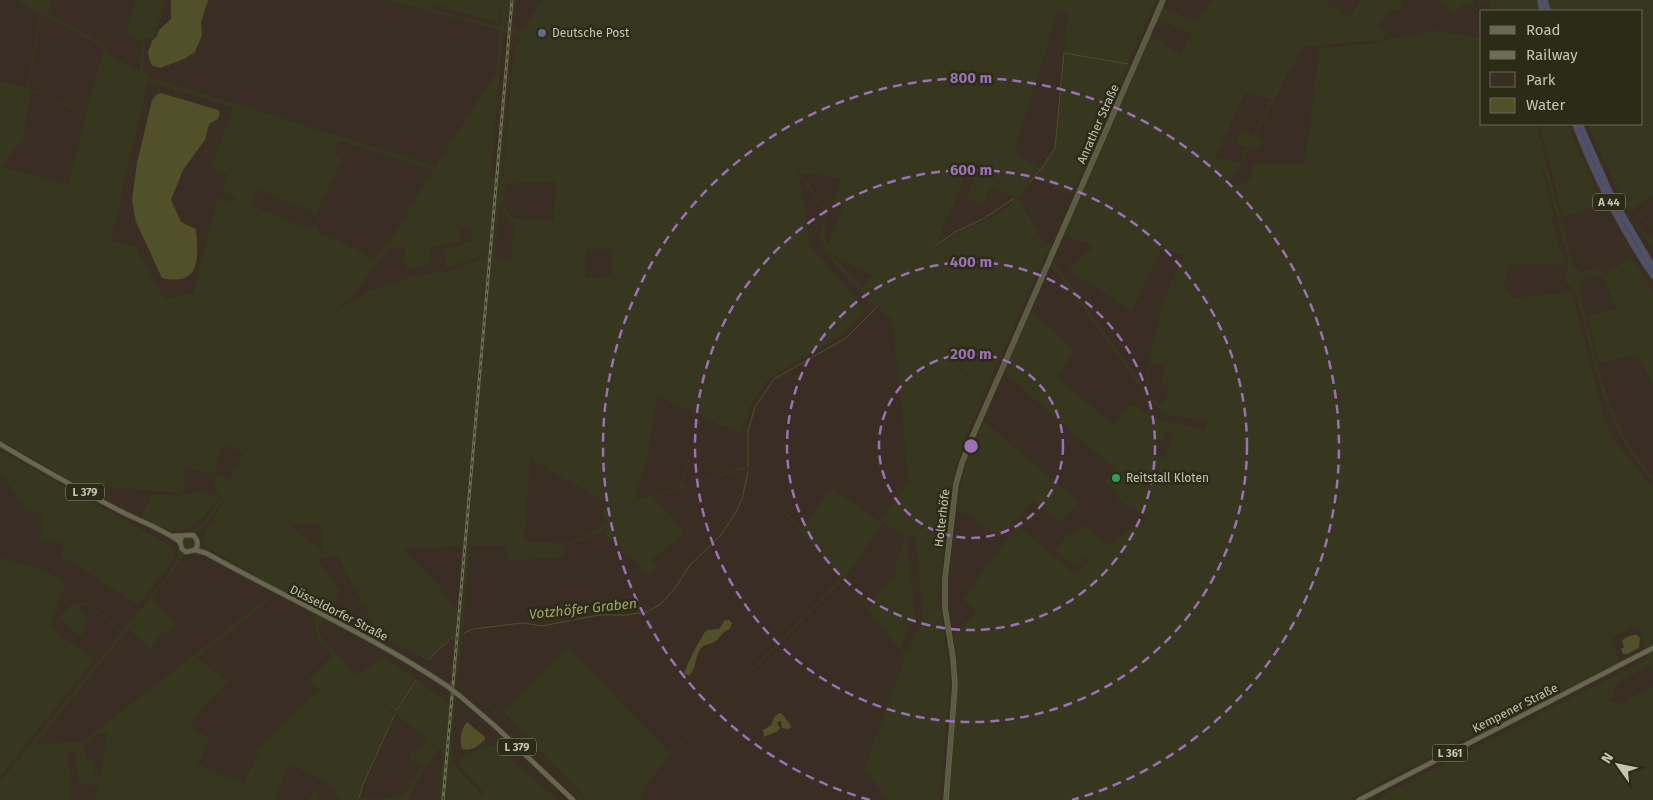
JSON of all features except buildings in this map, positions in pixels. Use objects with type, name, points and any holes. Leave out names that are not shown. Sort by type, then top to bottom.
[{"type":"highway","name":"A 44","points":[[1575,125],[1608,199],[1631,242],[1653,276]]},
{"type":"highway","name":"A 44","points":[[1580,125],[1614,201],[1653,267]]},
{"type":"main road","name":"Anrather Straße","points":[[1051,256],[1163,0]]},
{"type":"main road","name":"Holterhöfe","points":[[946,800],[955,680],[945,608],[945,587],[957,481],[971,440],[1051,256]]},
{"type":"main road","name":"Düsseldorfer Straße","points":[[0,444],[87,494],[172,536],[180,542],[180,546],[184,551],[191,552],[194,550],[206,553],[273,590],[398,654],[460,696],[496,727],[572,800]]},
{"type":"main road","name":"Düsseldorfer Straße","points":[[172,536],[193,535],[198,541],[198,545],[206,553]]},
{"type":"main road","points":[[180,542],[182,536]]},
{"type":"main road","points":[[194,550],[198,545]]},
{"type":"main road","name":"Kempener Straße","points":[[1360,800],[1653,648]]},
{"type":"green space","points":[[0,0],[16,0],[38,12],[39,15],[27,88],[0,80]]},
{"type":"green space","points":[[52,0],[135,0],[126,28],[129,30],[128,34],[142,41],[140,71],[106,54],[104,47],[98,41],[48,13]]},
{"type":"green space","points":[[160,0],[171,0],[171,19],[159,30],[155,39],[202,35],[201,22],[208,0],[385,0],[497,29],[499,32],[496,73],[436,166],[153,78],[143,72],[145,38],[154,38],[165,2]]},
{"type":"green space","points":[[501,0],[500,25],[498,26],[435,10],[431,6],[432,4],[499,23]]},
{"type":"green space","points":[[516,0],[542,0],[523,31],[513,28]]},
{"type":"green space","points":[[1156,0],[1160,0],[1054,244],[1048,245],[1042,241],[1017,195],[1021,196],[1041,168],[1019,156],[1020,154],[1015,149],[1058,11],[1068,12],[1064,52],[1128,64]],"holes":[[[1066,54],[1128,65],[1074,190],[1068,196],[1037,176],[1055,149]]]},
{"type":"green space","points":[[1165,0],[1212,0],[1198,22],[1162,7]]},
{"type":"green space","points":[[1328,0],[1360,0],[1351,17],[1326,4]]},
{"type":"green space","points":[[1402,0],[1443,0],[1441,3],[1454,13],[1466,3],[1472,6],[1475,0],[1486,2],[1486,0],[1489,0],[1493,10],[1480,10],[1480,38],[1432,30],[1373,43],[1319,48],[1305,164],[1253,164],[1251,181],[1242,181],[1241,185],[1229,184],[1251,147],[1257,150],[1262,140],[1256,137],[1303,47],[1382,40],[1385,37],[1383,34],[1389,35],[1378,27],[1389,9],[1398,11]]},
{"type":"green space","points":[[42,14],[101,48],[102,56],[86,113],[29,88]]},
{"type":"green space","points":[[1157,19],[1191,34],[1181,54],[1150,36]]},
{"type":"green space","points":[[503,33],[508,34],[496,179],[491,177]]},
{"type":"green space","points":[[513,35],[521,37],[514,49],[503,179],[501,179]]},
{"type":"green space","points":[[148,81],[233,108],[211,167],[228,175],[222,192],[235,198],[233,203],[218,197],[193,293],[164,299],[136,247],[111,241]],"holes":[[[152,100],[218,119],[209,124],[205,140],[183,170],[171,200],[181,222],[137,163]]]},
{"type":"green space","points":[[31,91],[86,115],[68,185],[1,167],[23,139]]},
{"type":"green space","points":[[1245,94],[1272,99],[1253,136],[1240,131],[1236,144],[1248,148],[1240,162],[1215,158]]},
{"type":"green space","points":[[1536,125],[1538,125],[1541,131],[1563,218],[1602,203],[1571,134],[1568,125],[1571,125],[1582,153],[1606,201],[1642,266],[1653,281],[1653,291],[1631,257],[1606,273],[1595,268],[1582,272],[1574,267]]},
{"type":"green space","points":[[1584,125],[1587,125],[1623,202],[1653,228],[1653,236],[1652,234],[1645,234],[1639,223],[1637,225],[1653,249],[1653,261],[1613,191]]},
{"type":"green space","points":[[340,141],[433,170],[395,233],[374,260],[337,240],[318,233],[319,231],[315,229],[321,217],[319,216],[312,230],[251,205],[256,189],[316,214],[343,159],[334,153]]},
{"type":"green space","points":[[1542,168],[1544,169],[1567,255],[1568,268],[1564,279],[1568,285],[1574,288],[1577,297],[1594,364],[1591,367],[1572,292],[1512,298],[1504,286],[1510,265],[1565,264],[1562,251],[1559,250],[1551,218],[1554,217]]},
{"type":"green space","points":[[798,172],[800,172],[806,185],[825,212],[820,231],[825,248],[838,267],[867,298],[866,301],[987,387],[1047,251],[1048,259],[962,458],[955,482],[951,482],[963,445],[987,388],[892,320],[909,481],[880,522],[831,488],[802,530],[770,497],[840,576],[839,580],[669,752],[568,647],[504,712],[587,800],[584,800],[509,721],[481,698],[519,733],[581,800],[577,800],[456,690],[463,634],[470,546],[506,546],[508,561],[564,557],[563,546],[596,535],[608,526],[605,531],[608,541],[616,538],[625,558],[630,554],[647,576],[658,567],[652,559],[685,533],[653,497],[747,469],[747,467],[742,467],[686,486],[683,484],[701,416],[741,434],[750,407],[769,378],[842,335],[854,324],[865,309],[810,245]]},
{"type":"green space","points":[[815,173],[841,180],[833,202],[844,207],[827,246],[825,231],[827,212],[803,175]]},
{"type":"green space","points":[[965,178],[974,180],[966,197],[983,205],[991,186],[1013,197],[1015,200],[994,216],[957,234],[934,249]]},
{"type":"green space","points":[[556,181],[554,221],[511,218],[503,204],[506,185]]},
{"type":"green space","points":[[1653,195],[1653,225],[1633,209]]},
{"type":"green space","points":[[500,204],[508,220],[514,222],[511,262],[494,256],[496,252]]},
{"type":"green space","points":[[459,227],[470,227],[472,241],[444,250],[446,269],[484,254],[486,257],[445,273],[433,272],[409,277],[371,290],[336,310],[353,295],[388,249],[405,248],[404,258],[407,270],[431,264],[429,248],[460,241]]},
{"type":"green space","points":[[1063,235],[1094,246],[1068,270],[1132,311],[1161,249],[1185,255],[1164,302],[1154,336],[1145,388],[1052,259]]},
{"type":"green space","points":[[585,249],[612,249],[612,277],[585,278]]},
{"type":"green space","points":[[832,255],[873,276],[862,287]]},
{"type":"green space","points":[[1050,263],[1143,391],[1163,413],[1207,421],[1205,429],[1159,420],[1131,404],[1113,425],[1057,377],[1074,351],[1031,310],[1003,372],[1114,468],[1105,482],[1120,493],[1117,499],[1128,507],[1130,505],[1147,518],[1108,545],[1082,524],[1074,536],[1068,533],[1055,552],[1078,567],[1084,557],[1090,560],[1075,574],[1017,525],[963,599],[976,612],[953,634],[958,677],[956,675],[948,615],[947,581],[954,503],[964,460]],"holes":[[[983,420],[1080,503],[1060,522],[1034,500],[999,538],[967,514],[956,511],[965,466]]]},
{"type":"green space","points":[[1590,275],[1599,276],[1603,279],[1617,309],[1587,316],[1599,363],[1637,354],[1653,385],[1653,477],[1630,446],[1608,399],[1579,288],[1583,279]]},
{"type":"green space","points":[[1151,364],[1165,364],[1162,384],[1168,386],[1167,395],[1161,405],[1146,391]]},
{"type":"green space","points":[[1592,370],[1596,371],[1611,417],[1633,456],[1653,483],[1653,488],[1612,438],[1605,420]]},
{"type":"green space","points":[[657,396],[700,416],[681,485],[636,500],[634,498],[649,448]]},
{"type":"green space","points":[[1166,430],[1174,433],[1164,458],[1151,453],[1156,439],[1162,441]]},
{"type":"green space","points":[[0,440],[77,484],[177,493],[184,490],[185,467],[214,474],[223,445],[243,453],[229,481],[223,477],[211,475],[215,477],[212,486],[218,488],[216,493],[222,495],[201,524],[183,534],[169,532],[122,511],[0,442]],"holes":[[[198,491],[220,497],[199,521],[192,526],[178,531],[155,525],[141,517],[152,494],[181,496]]]},
{"type":"green space","points":[[0,446],[86,495],[172,538],[179,549],[171,570],[122,631],[88,603],[71,605],[58,618],[81,637],[85,629],[86,619],[79,609],[82,605],[87,605],[121,633],[0,782],[0,777],[95,658],[49,628],[66,583],[44,571],[0,558],[0,472],[26,510],[43,515],[40,538],[63,544],[61,556],[138,605],[174,559],[173,548],[164,542],[2,452],[0,455]]},
{"type":"green space","points":[[531,459],[609,504],[601,513],[608,522],[594,532],[566,543],[527,542],[524,539]]},
{"type":"green space","points":[[951,484],[955,486],[943,595],[952,662],[953,675],[951,679],[939,597]]},
{"type":"green space","points":[[225,498],[203,538],[203,545],[279,589],[331,613],[341,591],[317,559],[337,555],[380,636],[428,660],[436,650],[454,636],[451,686],[402,653],[242,571],[200,546],[199,533]]},
{"type":"green space","points":[[883,522],[905,537],[894,566],[896,572],[874,599],[870,608],[846,576]]},
{"type":"green space","points":[[293,523],[319,525],[321,529],[322,550],[291,526]]},
{"type":"green space","points":[[915,536],[923,615],[906,655],[901,648],[915,614],[907,537]]},
{"type":"green space","points":[[462,546],[457,610],[440,591],[442,589],[403,549]]},
{"type":"green space","points":[[196,552],[205,555],[313,614],[317,637],[332,656],[308,680],[321,690],[305,702],[260,748],[244,784],[198,764],[210,738],[190,727],[197,713],[229,682],[197,658],[268,601],[266,599],[82,742],[36,744],[128,629],[150,649],[163,631],[169,633],[175,625],[168,614],[152,599],[187,554]]},
{"type":"green space","points":[[844,579],[905,657],[864,769],[888,800],[640,800],[646,785],[670,754]]},
{"type":"green space","points":[[323,621],[329,622],[376,646],[436,682],[451,692],[448,703],[417,680],[398,711],[396,710],[415,678],[382,657],[357,676],[321,637],[319,629]]},
{"type":"green space","points":[[1638,625],[1646,650],[1550,700],[1547,698],[1620,661],[1610,638]]},
{"type":"green space","points":[[1644,655],[1649,658],[1550,709],[1553,702]]},
{"type":"green space","points":[[1650,666],[1653,672],[1653,686],[1619,704],[1610,701],[1617,683]]},
{"type":"green space","points":[[950,681],[953,683],[944,800],[940,800]]},
{"type":"green space","points":[[367,691],[427,739],[417,753],[413,750],[409,758],[423,765],[402,796],[377,799],[358,798],[363,780],[394,714]]},
{"type":"green space","points":[[456,696],[497,731],[569,800],[558,800],[493,744],[461,758],[459,765],[482,790],[485,799],[451,761]]},
{"type":"green space","points":[[1544,698],[1544,703],[1355,800],[1348,800]]},
{"type":"green space","points":[[1545,707],[1547,708],[1546,711],[1381,796],[1382,798],[1363,800]]},
{"type":"green space","points":[[99,733],[108,734],[100,777],[96,776],[93,759],[86,759],[83,745]]},
{"type":"green space","points":[[439,749],[443,754],[439,800],[408,800],[418,779]]},
{"type":"green space","points":[[75,750],[78,784],[98,786],[95,800],[71,800],[68,751]]},
{"type":"green space","points":[[290,764],[331,785],[340,800],[319,800],[318,788],[308,800],[277,800],[275,798]]},
{"type":"water","points":[[171,0],[208,0],[201,22],[202,35],[195,52],[184,59],[160,68],[153,66],[150,62],[148,52],[159,30],[171,19]]},
{"type":"water","points":[[161,93],[218,110],[220,113],[218,119],[209,124],[205,140],[183,170],[171,200],[181,222],[196,229],[197,239],[195,267],[191,274],[175,280],[162,278],[136,222],[132,200],[137,163],[152,100]]},
{"type":"water","points":[[725,620],[729,620],[732,623],[730,629],[724,632],[716,641],[701,648],[689,676],[684,673],[693,652],[705,632],[719,629]]},
{"type":"water","points":[[1636,634],[1640,638],[1639,648],[1623,654],[1621,649],[1624,647],[1622,641]]},
{"type":"water","points":[[781,713],[791,727],[788,729],[782,728],[781,721],[779,721],[777,723],[780,728],[778,731],[764,737],[763,730],[771,725],[775,716]]},
{"type":"water","points":[[467,722],[485,739],[481,744],[465,750],[461,746],[461,738],[463,728]]},
{"type":"waterway","points":[[1030,182],[1055,148],[1064,53],[1128,64]]},
{"type":"waterway","points":[[935,246],[955,232],[983,219],[1013,199]]},
{"type":"waterway","name":"Votzhöfer Graben","points":[[748,467],[748,431],[755,407],[774,379],[846,338],[875,309]]},
{"type":"waterway","name":"Votzhöfer Graben","points":[[464,633],[474,629],[513,624],[523,623],[542,626],[599,615],[626,615],[647,612],[661,604],[675,588],[690,565],[720,536],[735,514],[742,499],[748,472]]},
{"type":"waterway","name":"Votzhöfer Graben","points":[[429,660],[453,637]]},
{"type":"waterway","name":"Votzhöfer Graben","points":[[397,710],[416,680]]},
{"type":"waterway","name":"Votzhöfer Graben","points":[[359,798],[363,784],[395,714]]},
{"type":"railway","points":[[443,800],[512,0]]},
{"type":"place","name":"Deutsche Post","points":[[542,33]]},
{"type":"place","name":"Reitstall Kloten","points":[[1116,478]]}]
